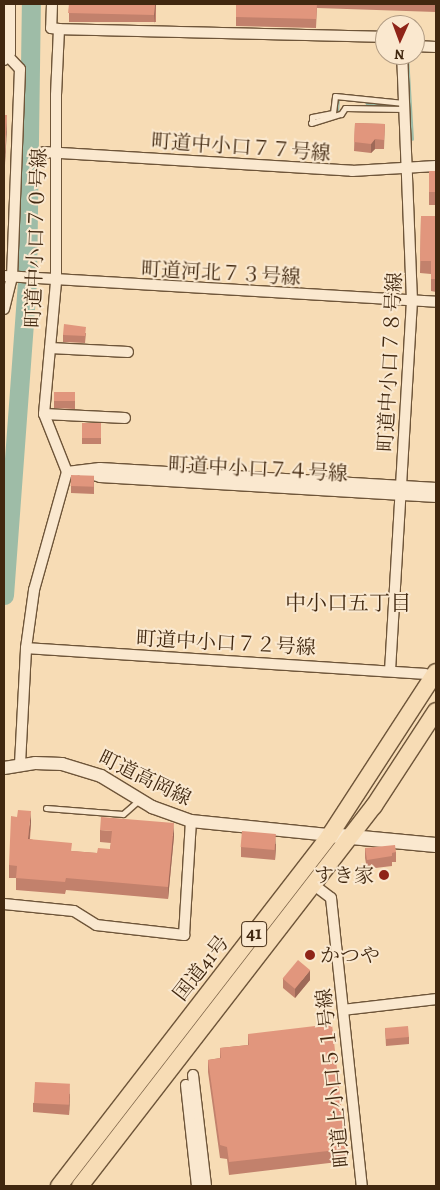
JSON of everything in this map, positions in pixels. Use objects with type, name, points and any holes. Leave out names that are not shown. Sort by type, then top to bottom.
[{"type":"highway","name":"国道41号","points":[[59,1186],[330,835],[430,673]]},
{"type":"highway","name":"国道41号","points":[[80,1186],[350,837],[436,711]]},
{"type":"main road","points":[[330,835],[436,845]]},
{"type":"street","points":[[4,309],[11,277],[20,69],[6,58],[10,4]]},
{"type":"street","points":[[52,4],[51,28],[59,29],[375,37]]},
{"type":"street","name":"町道中小口７０号線","points":[[59,29],[56,95],[56,281],[44,414],[67,472]]},
{"type":"street","name":"町道中小口７８号線","points":[[390,671],[412,301],[402,65]]},
{"type":"street","name":"町道中小口７７号線","points":[[44,152],[57,151],[352,171],[406,165],[436,166]]},
{"type":"street","name":"町道河北７３号線","points":[[11,277],[436,302]]},
{"type":"street","points":[[50,348],[128,352]]},
{"type":"street","points":[[44,414],[124,418]]},
{"type":"street","name":"町道中小口７４号線","points":[[67,472],[79,471],[100,477],[401,491],[436,488]]},
{"type":"street","points":[[20,764],[26,648],[34,590],[67,472]]},
{"type":"street","name":"町道中小口７４号線","points":[[401,491],[436,498]]},
{"type":"street","name":"町道中小口７２号線","points":[[26,648],[430,673]]},
{"type":"street","name":"町道高岡線","points":[[4,768],[20,764],[47,762],[76,767],[101,776],[140,800],[192,821],[330,835]]},
{"type":"street","points":[[4,904],[74,911],[96,925],[184,935],[192,821]]},
{"type":"street","name":"町道上小口５１号線","points":[[314,885],[331,898],[362,1186]]},
{"type":"street","points":[[343,1010],[436,999]]},
{"type":"street","points":[[193,1075],[206,1186]]},
{"type":"street","points":[[186,1085],[198,1186]]},
{"type":"lane","points":[[335,96],[369,97],[369,102],[404,106],[345,108],[341,114],[311,122],[312,117],[333,113],[335,96]]},
{"type":"lane","points":[[46,808],[124,814],[140,800]]},
{"type":"building","points":[[69,4],[155,4],[154,15],[68,13]]},
{"type":"building","points":[[236,4],[317,4],[316,19],[236,17]]},
{"type":"building","points":[[4,115],[7,115],[4,171]]},
{"type":"building","points":[[355,123],[385,124],[384,140],[375,139],[371,144],[354,142]]},
{"type":"building","points":[[429,171],[436,171],[436,192],[429,192]]},
{"type":"building","points":[[421,216],[436,216],[436,279],[431,279],[431,261],[420,261]]},
{"type":"building","points":[[64,324],[86,327],[85,336],[63,335]]},
{"type":"building","points":[[54,392],[75,392],[75,401],[54,401]]},
{"type":"building","points":[[82,423],[101,423],[101,438],[82,438]]},
{"type":"building","points":[[71,475],[94,476],[94,487],[71,486]]},
{"type":"building","points":[[18,810],[31,811],[28,839],[72,843],[71,851],[97,853],[98,848],[110,849],[112,831],[100,830],[101,817],[174,823],[168,887],[66,878],[65,882],[16,878],[17,866],[9,865],[11,816],[17,817]]},
{"type":"building","points":[[242,831],[276,834],[274,850],[241,847]]},
{"type":"building","points":[[395,845],[396,852],[392,853],[392,856],[367,860],[365,848]]},
{"type":"building","points":[[298,960],[310,970],[295,989],[283,978]]},
{"type":"building","points":[[332,1024],[346,1149],[229,1162],[227,1147],[220,1145],[208,1060],[221,1058],[220,1048],[249,1045],[248,1034]]},
{"type":"building","points":[[408,1026],[409,1037],[386,1039],[385,1028]]},
{"type":"building","points":[[35,1082],[70,1084],[69,1105],[34,1103]]},
{"type":"waterway","points":[[4,595],[27,282],[31,4]]},
{"type":"waterway","points":[[408,65],[412,139]]},
{"type":"waterway","points":[[337,112],[338,98],[342,98]]},
{"type":"waterway","points":[[365,99],[367,104],[401,106]]},
{"type":"place","name":"すき家","points":[[384,875]]},
{"type":"place","name":"かつや","points":[[310,955]]},
{"type":"district","name":"中小口五丁目","points":[[348,603]]}]
